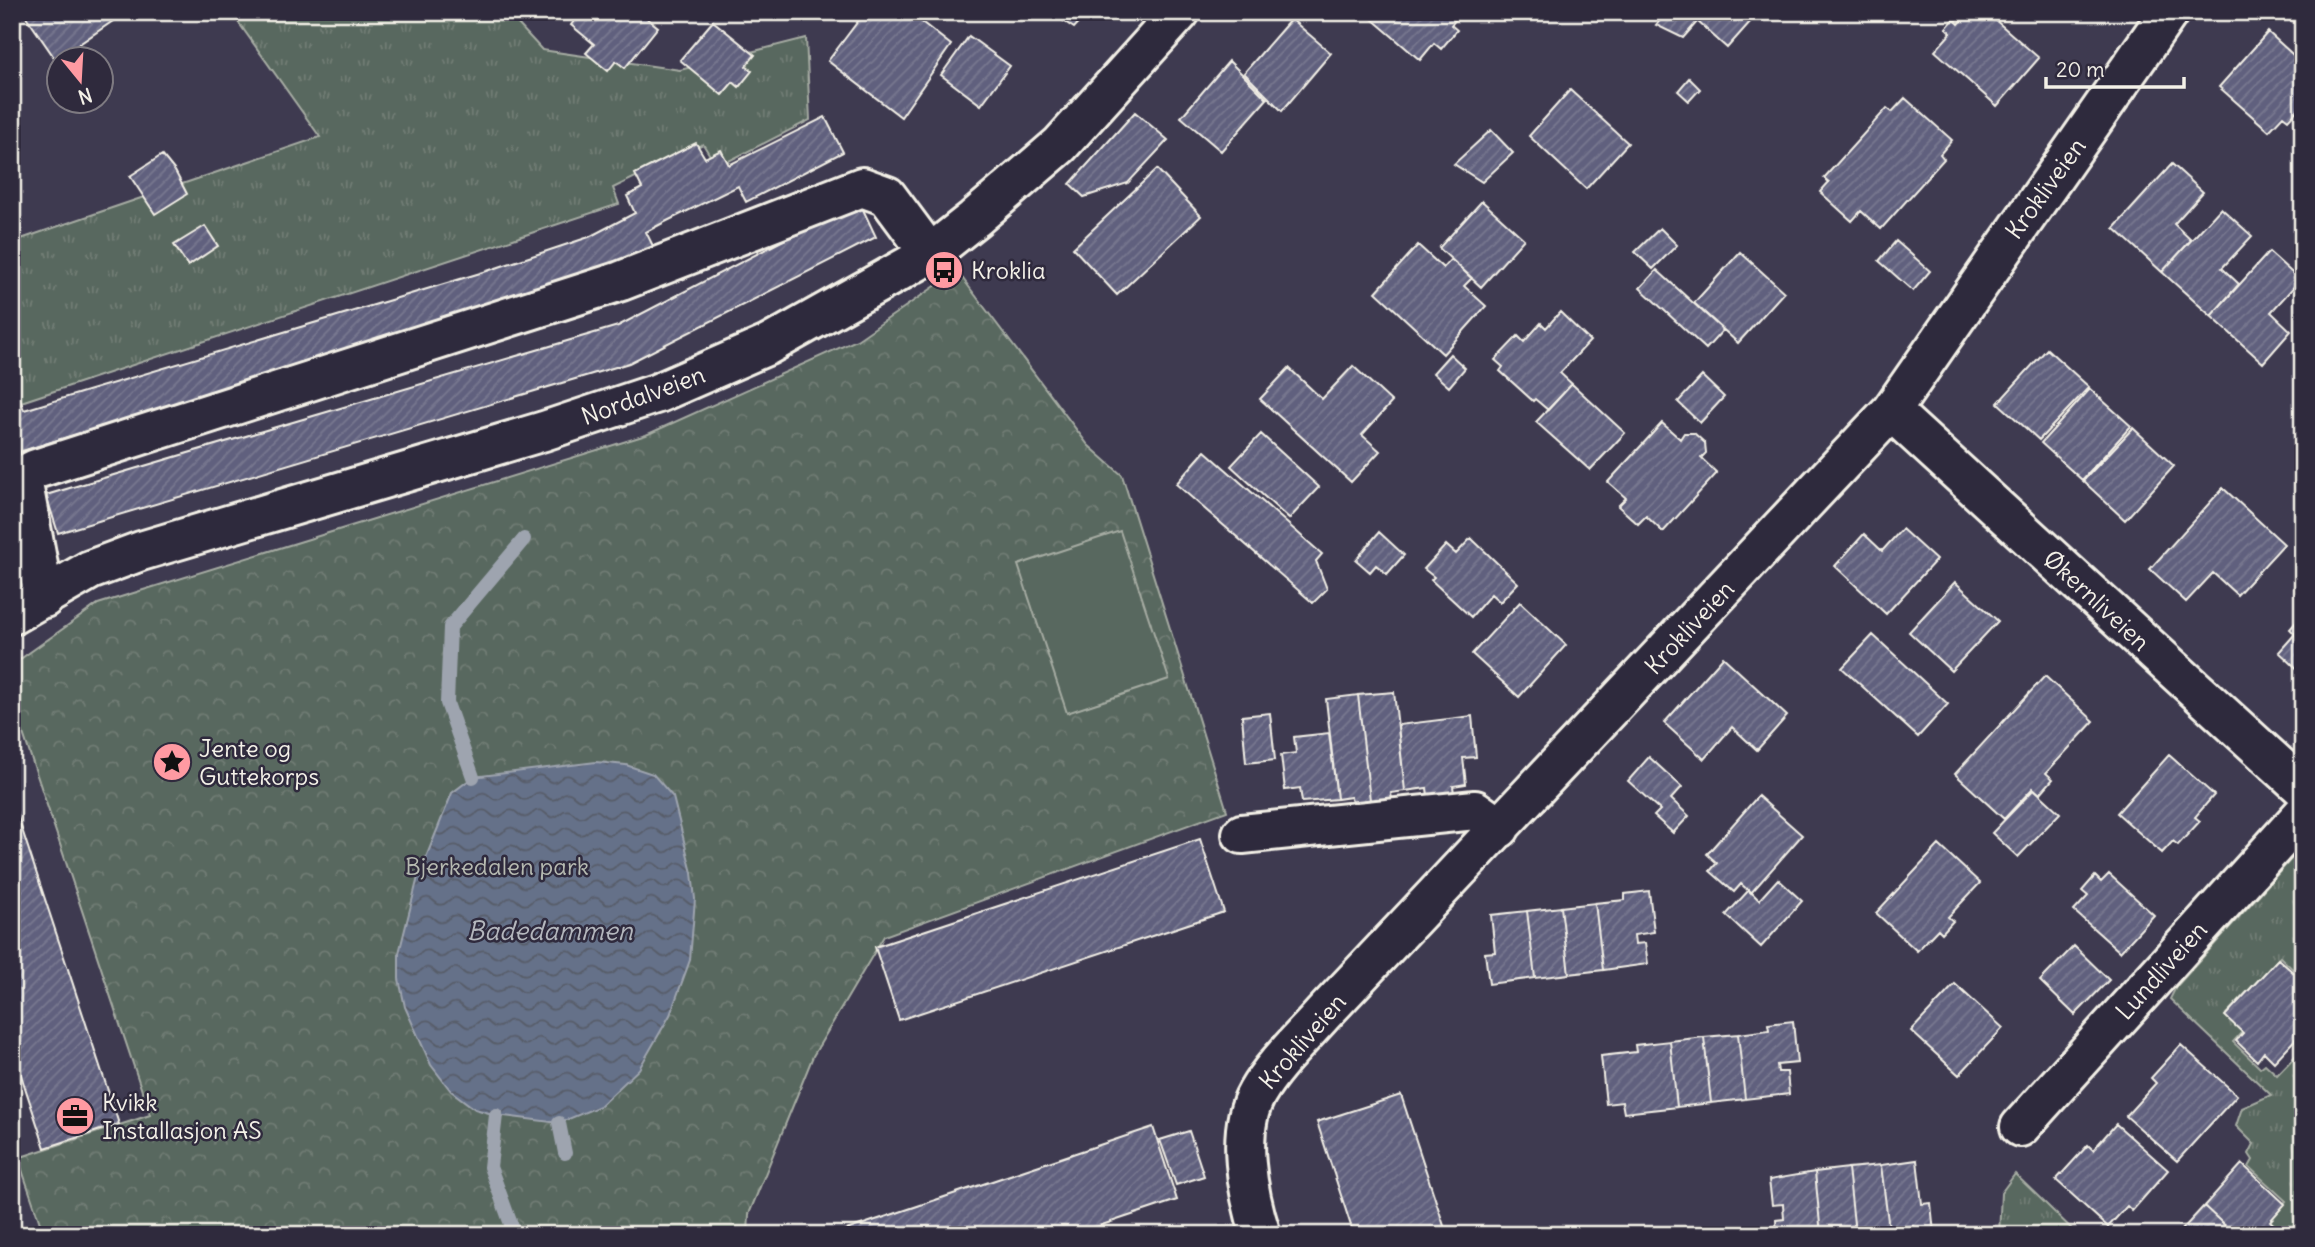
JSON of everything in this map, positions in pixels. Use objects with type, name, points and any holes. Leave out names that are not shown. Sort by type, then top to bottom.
[{"type":"street","name":"Nordalveien","points":[[28,606],[90,570],[141,551],[544,431],[658,393],[768,345],[930,254],[1012,188],[1060,145],[1180,12]]},
{"type":"street","name":"Krokliveien","points":[[1261,1235],[1250,1201],[1244,1142],[1256,1094],[1323,1014],[1891,411],[2169,12]]},
{"type":"street","points":[[28,606],[23,484],[26,474],[36,469],[621,281],[862,187],[887,196],[930,254]]},
{"type":"street","name":"Økernliveien","points":[[1891,411],[2303,788]]},
{"type":"street","points":[[1242,834],[1475,810],[1500,828]]},
{"type":"street","name":"Lundliveien","points":[[2020,1127],[2303,814]]},
{"type":"green space","points":[[231,12],[507,12],[542,50],[680,70],[806,38],[810,120],[717,167],[703,144],[613,188],[619,204],[12,405],[12,242],[320,137]]},
{"type":"green space","name":"Bjerkedalen park","points":[[957,271],[1088,445],[1122,475],[1227,811],[884,936],[813,1056],[749,1214],[748,1235],[44,1235],[18,1158],[150,1115],[12,700],[12,665],[98,604],[646,435],[857,340]]},
{"type":"green space","points":[[1120,531],[1169,679],[1067,713],[1018,565]]},
{"type":"green space","points":[[2303,846],[2303,979],[2280,957],[2226,1014],[2243,1031],[2233,1042],[2260,1068],[2265,1064],[2277,1075],[2303,1048],[2303,1235],[2285,1235],[2269,1220],[2286,1201],[2249,1167],[2253,1160],[2249,1154],[2254,1144],[2236,1126],[2242,1108],[2271,1095],[2170,999],[2176,987]]},
{"type":"green space","points":[[2015,1174],[2078,1235],[1999,1235],[2001,1193]]},
{"type":"water","name":"Badedammen","points":[[596,762],[626,765],[653,774],[673,797],[692,873],[695,899],[690,960],[670,1015],[639,1069],[600,1106],[559,1123],[496,1115],[475,1109],[451,1091],[431,1065],[405,1007],[399,979],[399,953],[418,877],[452,793],[473,777]]},
{"type":"building","points":[[23,12],[126,12],[76,46],[46,46]]},
{"type":"building","points":[[581,12],[639,12],[658,27],[625,68],[616,61],[608,71],[586,53],[594,44],[571,25]]},
{"type":"building","points":[[865,12],[909,12],[951,45],[901,117],[828,61]]},
{"type":"building","points":[[1050,12],[1077,12],[1083,18],[1074,28]]},
{"type":"building","points":[[1378,12],[1462,12],[1451,25],[1457,30],[1441,49],[1434,43],[1420,60],[1372,19]]},
{"type":"building","points":[[1667,12],[1687,12],[1697,22],[1683,38],[1656,25]]},
{"type":"building","points":[[1687,12],[1759,12],[1727,48]]},
{"type":"building","points":[[1969,12],[1986,12],[2039,58],[1997,106],[1935,51],[1951,33],[1946,28],[1954,19],[1959,24]]},
{"type":"building","points":[[1291,19],[1331,53],[1282,111],[1244,73]]},
{"type":"building","points":[[713,21],[755,55],[746,66],[752,71],[739,87],[733,82],[722,95],[680,60]]},
{"type":"building","points":[[2268,32],[2303,64],[2303,104],[2288,120],[2283,116],[2269,131],[2219,87]]},
{"type":"building","points":[[969,36],[1010,66],[981,105],[941,75]]},
{"type":"building","points":[[1229,61],[1267,99],[1221,151],[1181,117]]},
{"type":"building","points":[[1689,78],[1700,89],[1689,101],[1678,91]]},
{"type":"building","points":[[1570,90],[1628,143],[1586,189],[1529,136]]},
{"type":"building","points":[[1905,98],[1952,140],[1940,154],[1944,159],[1881,229],[1861,211],[1852,221],[1820,192],[1829,182],[1824,178],[1887,108],[1892,112]]},
{"type":"building","points":[[1135,112],[1168,140],[1128,183],[1084,197],[1070,184]]},
{"type":"building","points":[[825,117],[843,152],[746,202],[738,186],[661,224],[646,232],[654,248],[602,275],[12,454],[12,402],[20,399],[24,410],[487,271],[589,237],[635,213],[627,196],[642,188],[635,174],[696,143],[705,158],[721,150],[729,165]]},
{"type":"building","points":[[1491,130],[1513,153],[1482,182],[1454,164]]},
{"type":"building","points":[[162,155],[175,171],[187,194],[155,214],[130,176]]},
{"type":"building","points":[[2172,164],[2203,192],[2174,224],[2191,240],[2162,272],[2114,228]]},
{"type":"building","points":[[1157,169],[1201,216],[1117,295],[1073,248]]},
{"type":"building","points":[[859,201],[876,237],[629,363],[58,533],[46,495],[618,326]]},
{"type":"building","points":[[1482,201],[1524,239],[1481,287],[1439,248]]},
{"type":"building","points":[[2221,208],[2252,236],[2222,268],[2239,284],[2211,316],[2162,272]]},
{"type":"building","points":[[205,226],[218,246],[188,266],[174,245]]},
{"type":"building","points":[[1660,228],[1677,245],[1653,269],[1635,252]]},
{"type":"building","points":[[1896,241],[1930,271],[1913,291],[1879,261]]},
{"type":"building","points":[[1418,245],[1443,268],[1451,259],[1472,278],[1464,286],[1486,306],[1443,354],[1376,292]]},
{"type":"building","points":[[1740,252],[1784,292],[1738,343],[1694,303]]},
{"type":"building","points":[[2269,252],[2300,280],[2271,312],[2291,331],[2263,363],[2211,316]]},
{"type":"building","points":[[1657,270],[1723,330],[1706,349],[1640,288]]},
{"type":"building","points":[[1560,312],[1590,341],[1560,373],[1572,384],[1548,410],[1535,399],[1533,401],[1500,371],[1503,367],[1495,360],[1518,336],[1524,342],[1541,323],[1546,328]]},
{"type":"building","points":[[2047,349],[2089,387],[2039,440],[1998,403]]},
{"type":"building","points":[[1450,354],[1465,368],[1449,387],[1433,373]]},
{"type":"building","points":[[1353,366],[1392,402],[1362,435],[1380,451],[1351,482],[1260,399],[1289,368],[1322,399]]},
{"type":"building","points":[[1702,376],[1724,397],[1700,423],[1678,402]]},
{"type":"building","points":[[1572,384],[1625,433],[1590,470],[1536,422]]},
{"type":"building","points":[[2090,389],[2131,426],[2082,480],[2041,443]]},
{"type":"building","points":[[1662,423],[1680,439],[1684,433],[1694,433],[1705,443],[1706,453],[1701,458],[1717,473],[1663,532],[1646,516],[1638,524],[1618,506],[1626,498],[1608,482]]},
{"type":"building","points":[[2133,428],[2174,466],[2125,520],[2083,481]]},
{"type":"building","points":[[1261,434],[1319,487],[1289,519],[1231,466]]},
{"type":"building","points":[[1205,451],[1322,554],[1316,561],[1327,589],[1313,603],[1176,484]]},
{"type":"building","points":[[2223,488],[2284,544],[2237,595],[2213,573],[2186,602],[2150,569]]},
{"type":"building","points":[[1902,529],[1936,560],[1886,614],[1835,566],[1864,534],[1882,551]]},
{"type":"building","points":[[1379,532],[1404,555],[1387,574],[1376,565],[1370,572],[1356,560]]},
{"type":"building","points":[[1471,538],[1518,583],[1500,602],[1491,594],[1471,617],[1431,580],[1434,577],[1424,569],[1446,545],[1456,554]]},
{"type":"building","points":[[1955,582],[1998,621],[1951,671],[1909,632]]},
{"type":"building","points":[[1520,602],[1566,645],[1519,697],[1472,654]]},
{"type":"building","points":[[2303,614],[2303,674],[2279,652],[2295,634],[2290,629]]},
{"type":"building","points":[[1873,635],[1948,704],[1918,737],[1842,668]]},
{"type":"building","points":[[1723,657],[1787,716],[1757,750],[1732,727],[1704,759],[1664,723]]},
{"type":"building","points":[[2045,676],[2094,721],[2046,773],[2053,779],[2040,794],[2033,788],[2004,819],[1955,774]]},
{"type":"building","points":[[1394,692],[1405,791],[1391,793],[1393,807],[1371,809],[1358,695]]},
{"type":"building","points":[[1358,695],[1371,809],[1353,811],[1351,797],[1337,799],[1326,699]]},
{"type":"building","points":[[1270,713],[1275,760],[1246,763],[1242,716]]},
{"type":"building","points":[[1472,716],[1476,757],[1463,758],[1466,784],[1453,786],[1455,800],[1429,803],[1427,788],[1405,791],[1398,725]]},
{"type":"building","points":[[1329,733],[1337,799],[1302,802],[1300,788],[1285,790],[1281,755],[1296,753],[1294,737]]},
{"type":"building","points":[[2169,755],[2214,795],[2195,817],[2200,821],[2178,845],[2173,841],[2162,853],[2117,813]]},
{"type":"building","points":[[1649,757],[1682,787],[1671,799],[1689,816],[1673,833],[1654,816],[1660,810],[1628,781]]},
{"type":"building","points":[[2034,789],[2060,813],[2018,857],[1992,833]]},
{"type":"building","points":[[1758,796],[1802,835],[1751,893],[1741,884],[1734,892],[1710,871],[1717,863],[1707,854]]},
{"type":"building","points":[[12,799],[119,1124],[45,1148],[12,1048]]},
{"type":"building","points":[[1200,839],[1224,912],[899,1020],[875,947]]},
{"type":"building","points":[[1939,845],[1980,883],[1948,917],[1953,921],[1942,933],[1938,929],[1917,951],[1876,913]]},
{"type":"building","points":[[2109,874],[2154,915],[2120,952],[2074,911],[2088,896],[2082,891],[2095,876],[2101,882]]},
{"type":"building","points":[[1778,879],[1802,901],[1761,947],[1726,915],[1749,890],[1759,900]]},
{"type":"building","points":[[1649,891],[1654,932],[1634,935],[1635,944],[1645,943],[1648,964],[1603,970],[1595,903],[1625,900],[1625,894]]},
{"type":"building","points":[[1595,903],[1603,970],[1569,974],[1561,907]]},
{"type":"building","points":[[1561,907],[1569,974],[1535,978],[1527,911]]},
{"type":"building","points":[[1527,911],[1535,978],[1489,984],[1485,953],[1495,952],[1491,915]]},
{"type":"building","points":[[2074,946],[2109,980],[2075,1015],[2040,981]]},
{"type":"building","points":[[2278,959],[2303,981],[2303,1031],[2274,1062],[2264,1052],[2257,1061],[2236,1041],[2243,1033],[2225,1016]]},
{"type":"building","points":[[1955,984],[2003,1028],[1959,1075],[1911,1031]]},
{"type":"building","points":[[1793,1021],[1797,1063],[1777,1065],[1778,1072],[1787,1072],[1789,1094],[1745,1099],[1738,1034],[1769,1030],[1768,1024]]},
{"type":"building","points":[[1738,1034],[1745,1099],[1711,1103],[1704,1037]]},
{"type":"building","points":[[1704,1037],[1711,1103],[1677,1107],[1670,1041]]},
{"type":"building","points":[[1670,1041],[1677,1107],[1624,1113],[1622,1102],[1606,1104],[1601,1056],[1636,1052],[1635,1045]]},
{"type":"building","points":[[2181,1045],[2237,1095],[2177,1161],[2126,1116],[2156,1083],[2151,1078]]},
{"type":"building","points":[[1401,1095],[1447,1235],[1354,1235],[1317,1122]]},
{"type":"building","points":[[2116,1124],[2168,1170],[2132,1211],[2127,1206],[2108,1227],[2056,1180],[2088,1145],[2093,1150]]},
{"type":"building","points":[[1153,1127],[1177,1200],[1072,1235],[831,1235]]},
{"type":"building","points":[[1189,1131],[1204,1176],[1176,1185],[1160,1140]]},
{"type":"building","points":[[1917,1160],[1922,1204],[1931,1203],[1934,1233],[1914,1235],[1913,1226],[1889,1229],[1881,1165]]},
{"type":"building","points":[[2242,1164],[2285,1204],[2270,1221],[2285,1235],[2235,1235],[2204,1206]]},
{"type":"building","points":[[1881,1165],[1889,1229],[1855,1233],[1848,1168]]},
{"type":"building","points":[[1848,1168],[1855,1233],[1821,1235],[1815,1172]]},
{"type":"building","points":[[1815,1172],[1821,1235],[1777,1235],[1776,1220],[1784,1219],[1783,1204],[1772,1205],[1769,1180]]},
{"type":"building","points":[[2204,1206],[2235,1235],[2179,1233]]},
{"type":"waterway","points":[[473,777],[447,703],[450,627],[524,539]]},
{"type":"waterway","points":[[496,1115],[490,1167],[515,1235]]},
{"type":"waterway","points":[[559,1123],[565,1153]]},
{"type":"place","name":"Kroklia","points":[[944,270]]},
{"type":"place","name":"Jente og Guttekorps","points":[[172,762]]},
{"type":"place","name":"Kvikk Installasjon AS","points":[[75,1116]]}]
